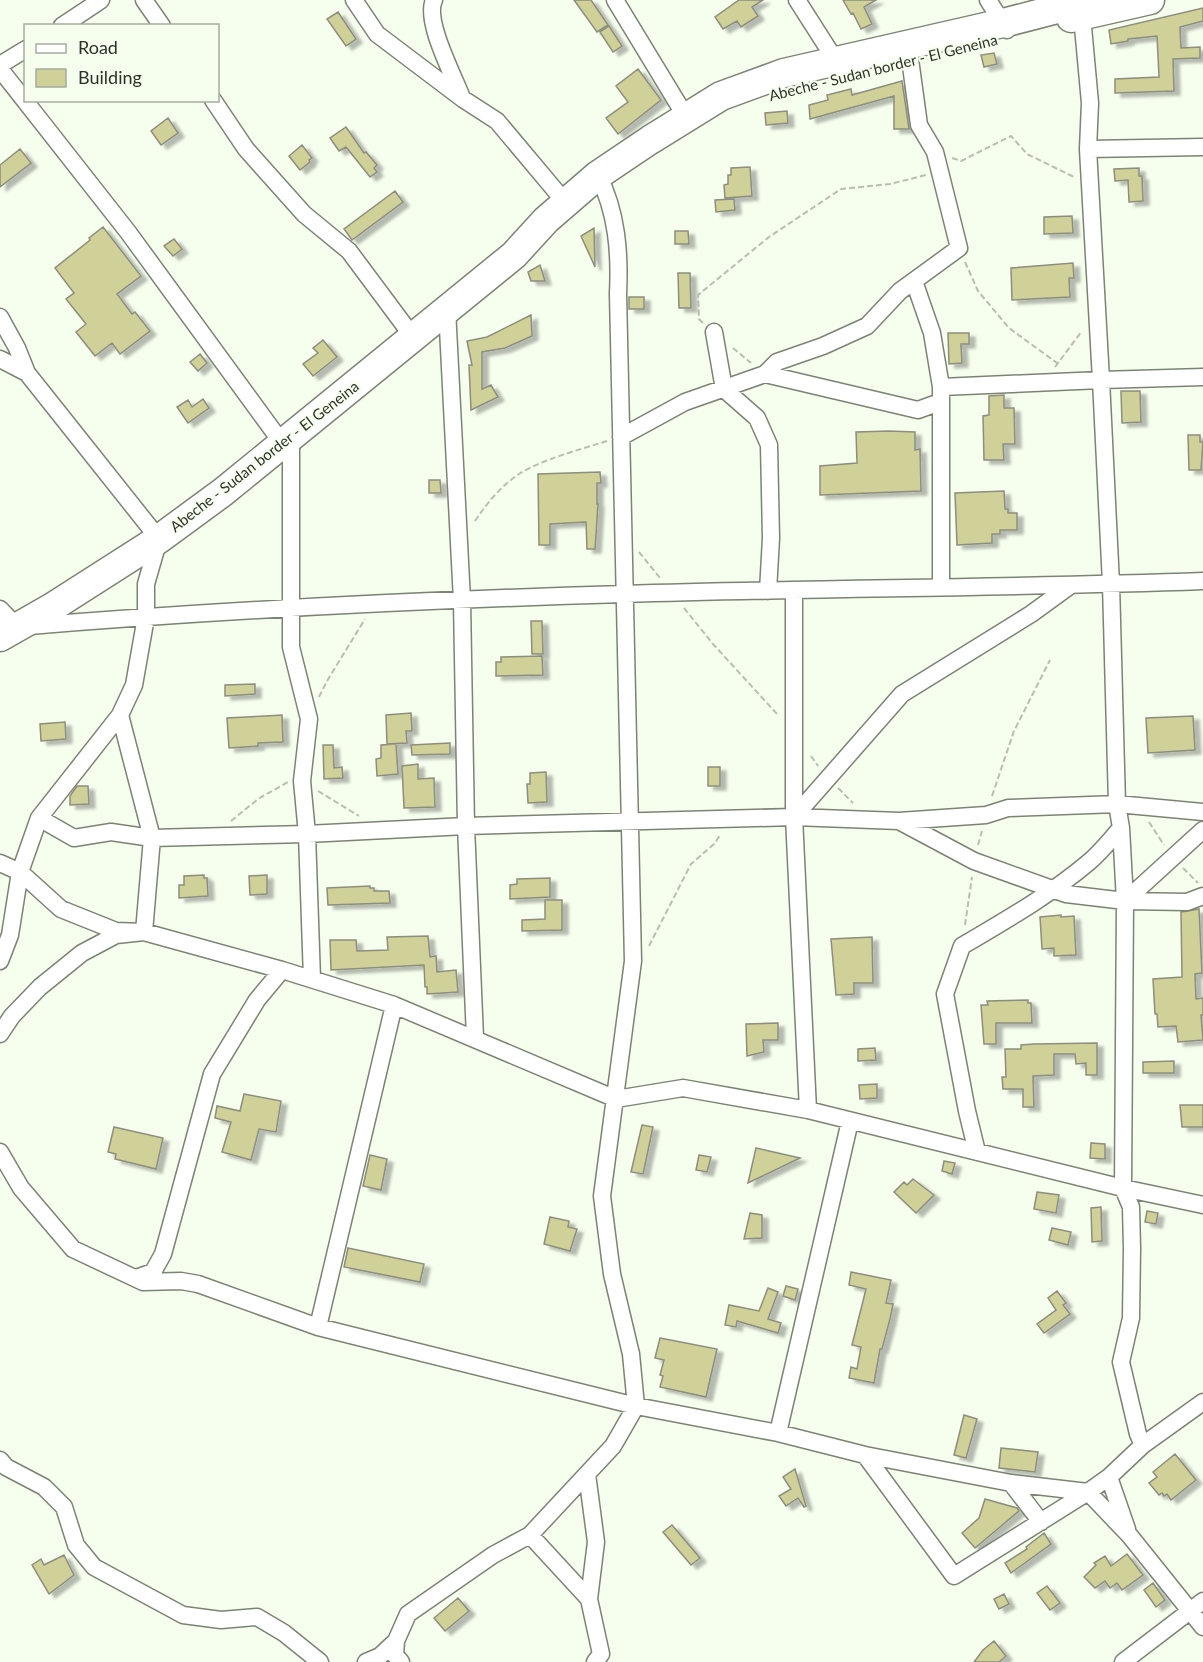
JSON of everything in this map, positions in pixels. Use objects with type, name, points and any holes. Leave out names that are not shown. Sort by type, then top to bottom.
[{"type":"highway","name":"Abeche - Sudan border - El Geneina","points":[[6,625],[51,608],[159,539],[223,492],[514,255],[565,202],[602,183],[690,121],[721,96],[783,73],[1000,19],[1150,0]]},
{"type":"highway","name":"Abeche - Sudan border - El Geneina","points":[[690,121],[789,88],[910,59],[1000,19]]},
{"type":"highway","name":"Abeche - Sudan border - El Geneina","points":[[514,255],[565,229],[602,183]]},
{"type":"street","points":[[65,24],[101,0]]},
{"type":"street","points":[[144,0],[161,24]]},
{"type":"street","points":[[354,0],[377,34],[497,122],[565,202]]},
{"type":"street","points":[[434,0],[431,6],[434,26],[463,99]]},
{"type":"street","points":[[615,0],[690,121]]},
{"type":"street","points":[[797,0],[836,61]]},
{"type":"street","points":[[1087,8],[1090,104],[1088,149],[1111,584],[1117,804],[1121,828],[1125,901],[1124,1188],[1131,1207],[1132,1260],[1131,1318],[1121,1362],[1138,1434],[1143,1445]]},
{"type":"street","points":[[24,50],[0,67],[24,98]]},
{"type":"street","points":[[621,437],[685,402],[765,374],[777,362],[823,346],[867,326],[900,291],[959,248],[935,152],[919,125],[910,59]]},
{"type":"street","points":[[27,102],[286,440],[291,647],[309,719],[302,781],[307,834],[312,979]]},
{"type":"street","points":[[214,102],[246,149],[304,214],[349,251],[412,337]]},
{"type":"street","points":[[1088,149],[1203,147]]},
{"type":"street","points":[[366,1662],[380,1656],[396,1655],[408,1614],[493,1554],[530,1535],[613,1446],[636,1406],[631,1354],[612,1274],[602,1196],[633,961],[618,294],[620,262],[612,212],[602,183]]},
{"type":"street","points":[[914,281],[932,333],[940,394],[940,586]]},
{"type":"street","points":[[447,309],[462,601],[466,826],[475,1038]]},
{"type":"street","points":[[0,317],[17,348],[27,373],[159,539],[146,584],[146,617],[134,685],[120,715],[39,818],[20,872],[10,935],[0,961]]},
{"type":"street","points":[[714,332],[724,389],[757,418],[769,445],[771,538],[768,591]]},
{"type":"street","points":[[0,359],[27,373]]},
{"type":"street","points":[[765,374],[918,410],[940,394],[1047,382],[1203,377]]},
{"type":"street","points":[[6,625],[291,608],[625,594],[1203,581]]},
{"type":"street","points":[[794,817],[902,694],[1031,614],[1071,585]]},
{"type":"street","points":[[794,590],[794,817],[808,1110]]},
{"type":"street","points":[[120,715],[152,838],[144,932]]},
{"type":"street","points":[[39,818],[74,838],[111,832],[152,838],[794,817],[899,820],[986,814],[1008,808],[1117,804],[1203,812]]},
{"type":"street","points":[[899,820],[974,861],[1066,894],[1125,901],[1187,902],[1203,896]]},
{"type":"street","points":[[977,1152],[945,994],[962,946],[1053,890],[1091,860],[1121,828]]},
{"type":"street","points":[[1125,901],[1203,830]]},
{"type":"street","points":[[0,863],[20,872],[61,909],[116,931],[144,932],[282,970],[394,1005],[616,1099],[683,1088],[808,1110],[1124,1188],[1203,1205]]},
{"type":"street","points":[[0,1034],[12,1016],[40,987],[82,953],[116,935],[144,932]]},
{"type":"street","points":[[136,1278],[153,1272],[163,1254],[212,1074],[257,1000],[282,970]]},
{"type":"street","points":[[318,1327],[394,1005]]},
{"type":"street","points":[[778,1433],[850,1121]]},
{"type":"street","points":[[0,1152],[21,1188],[73,1249],[143,1282],[181,1281],[198,1284],[318,1327],[636,1406],[778,1433],[865,1455],[1011,1483],[1088,1492],[1197,1606],[1203,1627]]},
{"type":"street","points":[[865,1455],[954,1576],[1109,1478],[1143,1445],[1203,1402]]},
{"type":"street","points":[[0,1460],[6,1467],[44,1487],[64,1507],[76,1545],[94,1566],[183,1615],[220,1620],[258,1617],[284,1633],[320,1662]]},
{"type":"street","points":[[588,1474],[596,1542],[589,1599],[601,1654],[595,1662]]},
{"type":"street","points":[[1109,1478],[1130,1536]]},
{"type":"street","points":[[1011,1483],[1041,1522]]},
{"type":"street","points":[[530,1535],[589,1599]]},
{"type":"street","points":[[1123,1662],[1197,1606]]},
{"type":"path","points":[[935,152],[961,160],[1011,136],[1027,154],[1090,185]]},
{"type":"path","points":[[765,374],[699,319],[698,295],[769,237],[841,189],[890,184],[940,171]]},
{"type":"path","points":[[959,248],[978,291],[1009,328],[1057,363]]},
{"type":"path","points":[[1047,382],[1057,363],[1097,312]]},
{"type":"path","points":[[459,542],[492,497],[520,473],[556,458],[621,437]]},
{"type":"path","points":[[623,532],[713,644],[760,692],[828,778],[870,820]]},
{"type":"path","points":[[309,719],[327,681],[374,604]]},
{"type":"path","points":[[633,961],[649,946],[691,864],[714,844],[732,819]]},
{"type":"building","points":[[574,0],[591,0],[608,25],[597,32]]},
{"type":"building","points":[[739,0],[763,0],[752,7],[758,16],[741,27],[737,21],[723,29],[715,17]]},
{"type":"building","points":[[843,0],[876,0],[864,7],[872,24],[861,29]]},
{"type":"building","points":[[1203,8],[1203,21],[1180,27],[1181,48],[1200,47],[1200,58],[1173,59],[1174,91],[1115,93],[1115,79],[1159,77],[1157,36],[1128,39],[1128,41],[1111,44],[1109,30]]},
{"type":"building","points":[[338,12],[356,39],[346,46],[327,19]]},
{"type":"building","points":[[609,26],[622,46],[613,52],[600,32]]},
{"type":"building","points":[[994,53],[997,64],[984,67],[981,55]]},
{"type":"building","points":[[638,69],[661,100],[618,134],[606,118],[628,102],[616,86]]},
{"type":"building","points":[[902,81],[909,129],[894,129],[894,96],[810,119],[809,105],[828,100],[827,95],[851,89],[852,95]]},
{"type":"building","points":[[787,111],[788,123],[766,125],[765,113]]},
{"type":"building","points":[[168,118],[178,133],[161,145],[151,131]]},
{"type":"building","points":[[346,127],[364,153],[366,152],[377,165],[374,168],[377,172],[370,177],[346,147],[339,151],[330,138]]},
{"type":"building","points":[[302,145],[312,158],[300,170],[289,156]]},
{"type":"building","points":[[20,149],[31,163],[0,187],[0,165]]},
{"type":"building","points":[[750,167],[752,196],[725,198],[724,185],[728,184],[731,168]]},
{"type":"building","points":[[1139,168],[1139,176],[1142,176],[1143,201],[1129,202],[1128,180],[1115,181],[1114,169]]},
{"type":"building","points":[[395,191],[403,202],[352,240],[344,229]]},
{"type":"building","points":[[734,199],[735,210],[716,212],[715,200]]},
{"type":"building","points":[[1072,216],[1073,233],[1044,234],[1044,217]]},
{"type":"building","points":[[103,227],[141,276],[117,294],[132,314],[135,312],[150,331],[120,354],[112,343],[95,356],[76,332],[86,324],[66,299],[74,293],[55,268]]},
{"type":"building","points":[[594,228],[595,267],[581,236]]},
{"type":"building","points":[[675,231],[688,231],[689,244],[675,244]]},
{"type":"building","points":[[174,239],[182,249],[173,256],[164,246]]},
{"type":"building","points":[[1073,263],[1074,278],[1069,278],[1070,297],[1012,300],[1011,268]]},
{"type":"building","points":[[540,265],[545,281],[531,281],[528,272]]},
{"type":"building","points":[[678,273],[690,273],[691,308],[679,308]]},
{"type":"building","points":[[629,297],[644,297],[644,309],[629,309]]},
{"type":"building","points":[[531,315],[532,336],[505,348],[482,352],[482,389],[491,385],[498,397],[471,410],[469,365],[472,365],[467,341],[487,337]]},
{"type":"building","points":[[948,333],[969,333],[969,344],[961,344],[962,363],[949,364]]},
{"type":"building","points":[[323,340],[337,357],[313,376],[303,364],[318,353],[313,348]]},
{"type":"building","points":[[200,354],[207,363],[198,371],[190,362]]},
{"type":"building","points":[[1121,391],[1140,391],[1141,422],[1122,423]]},
{"type":"building","points":[[1004,395],[1004,408],[1014,408],[1015,444],[1003,444],[1004,460],[984,460],[983,416],[989,415],[989,396]]},
{"type":"building","points":[[203,399],[209,408],[188,423],[177,407],[188,400],[192,407]]},
{"type":"building","points":[[856,432],[915,432],[915,450],[920,449],[921,491],[820,495],[820,466],[857,463]]},
{"type":"building","points":[[1188,435],[1200,435],[1200,442],[1203,442],[1201,470],[1189,470]]},
{"type":"building","points":[[600,472],[601,483],[597,483],[595,549],[587,549],[586,522],[550,524],[550,545],[539,545],[538,474]]},
{"type":"building","points":[[429,480],[440,480],[441,493],[429,493]]},
{"type":"building","points":[[1004,491],[1005,509],[1008,509],[1008,513],[1017,513],[1017,530],[1000,530],[1000,534],[992,534],[992,543],[957,545],[955,493]]},
{"type":"building","points":[[531,621],[542,621],[543,654],[532,654]]},
{"type":"building","points":[[542,656],[543,675],[496,676],[496,662],[501,662],[501,657]]},
{"type":"building","points":[[255,684],[255,694],[225,696],[225,685]]},
{"type":"building","points":[[411,713],[412,731],[406,731],[407,743],[387,744],[386,715]]},
{"type":"building","points":[[282,715],[283,742],[229,748],[227,718]]},
{"type":"building","points":[[1193,716],[1195,750],[1148,753],[1146,718]]},
{"type":"building","points":[[65,722],[66,739],[41,741],[40,724]]},
{"type":"building","points":[[450,743],[450,754],[412,755],[411,745]]},
{"type":"building","points":[[396,744],[398,774],[377,776],[376,759],[381,758],[381,745]]},
{"type":"building","points":[[323,745],[333,745],[334,768],[342,767],[343,778],[324,779]]},
{"type":"building","points":[[418,764],[418,779],[434,778],[435,807],[404,808],[402,766]]},
{"type":"building","points":[[708,767],[720,767],[720,786],[708,786]]},
{"type":"building","points":[[546,772],[547,802],[528,803],[527,784],[530,784],[530,773]]},
{"type":"building","points":[[77,786],[88,786],[89,804],[70,805],[70,796]]},
{"type":"building","points":[[204,875],[204,878],[207,878],[208,896],[179,898],[179,885],[184,885],[184,876]]},
{"type":"building","points":[[267,875],[267,894],[250,895],[249,876]]},
{"type":"building","points":[[550,878],[550,897],[510,899],[510,885],[517,884],[517,879]]},
{"type":"building","points":[[370,886],[374,888],[374,891],[389,891],[390,903],[328,905],[327,888]]},
{"type":"building","points":[[545,900],[562,900],[562,930],[522,931],[522,920],[545,919]]},
{"type":"building","points":[[1199,909],[1202,973],[1195,974],[1196,999],[1203,998],[1203,1015],[1201,1015],[1203,1040],[1178,1042],[1176,1026],[1158,1027],[1153,979],[1182,977],[1181,912]]},
{"type":"building","points":[[1061,915],[1061,917],[1074,916],[1076,955],[1054,956],[1054,948],[1042,949],[1040,917]]},
{"type":"building","points":[[428,936],[430,957],[436,956],[437,972],[456,970],[458,992],[427,994],[424,965],[331,970],[330,940],[356,940],[357,951],[388,950],[387,937]]},
{"type":"building","points":[[872,937],[873,983],[854,983],[854,994],[836,995],[831,939]]},
{"type":"building","points":[[1028,1000],[1028,1003],[1031,1003],[1032,1023],[996,1023],[996,1044],[984,1044],[981,1005],[988,1005],[987,1001]]},
{"type":"building","points":[[778,1023],[778,1040],[763,1040],[764,1052],[747,1056],[746,1024]]},
{"type":"building","points":[[1097,1043],[1097,1075],[1086,1075],[1086,1063],[1076,1064],[1075,1054],[1054,1054],[1054,1075],[1033,1076],[1034,1107],[1023,1107],[1023,1089],[1003,1089],[1002,1077],[1006,1077],[1005,1049],[1021,1049],[1021,1045],[1034,1044]]},
{"type":"building","points":[[875,1048],[876,1060],[858,1061],[858,1049]]},
{"type":"building","points":[[1174,1061],[1174,1073],[1143,1073],[1143,1062]]},
{"type":"building","points":[[877,1084],[877,1098],[860,1099],[859,1085]]},
{"type":"building","points":[[244,1094],[281,1101],[276,1132],[259,1129],[251,1160],[222,1152],[231,1122],[215,1118],[217,1106],[240,1111]]},
{"type":"building","points":[[1180,1105],[1203,1105],[1203,1127],[1182,1127]]},
{"type":"building","points":[[642,1125],[653,1127],[643,1174],[631,1172]]},
{"type":"building","points":[[114,1127],[163,1138],[156,1169],[115,1159],[116,1154],[108,1152]]},
{"type":"building","points":[[1091,1143],[1105,1144],[1105,1159],[1090,1158]]},
{"type":"building","points":[[756,1148],[800,1158],[748,1183]]},
{"type":"building","points":[[370,1155],[387,1159],[381,1190],[363,1186]]},
{"type":"building","points":[[699,1155],[711,1157],[707,1172],[696,1170]]},
{"type":"building","points":[[944,1161],[955,1163],[952,1174],[942,1171]]},
{"type":"building","points":[[913,1179],[934,1195],[916,1213],[894,1192],[904,1182],[907,1185]]},
{"type":"building","points":[[1037,1192],[1059,1195],[1056,1213],[1034,1209]]},
{"type":"building","points":[[1101,1207],[1102,1241],[1092,1242],[1091,1208]]},
{"type":"building","points":[[1147,1211],[1158,1213],[1156,1224],[1145,1222]]},
{"type":"building","points":[[750,1213],[762,1215],[762,1238],[744,1239]]},
{"type":"building","points":[[550,1217],[569,1221],[568,1227],[577,1229],[570,1251],[544,1244]]},
{"type":"building","points":[[1052,1228],[1071,1232],[1068,1245],[1049,1240]]},
{"type":"building","points":[[348,1248],[424,1264],[420,1282],[344,1267]]},
{"type":"building","points":[[851,1272],[891,1280],[886,1303],[893,1304],[882,1349],[880,1349],[874,1383],[849,1378],[851,1367],[857,1369],[861,1347],[852,1345],[866,1289],[849,1285]]},
{"type":"building","points":[[786,1286],[798,1289],[795,1300],[783,1296]]},
{"type":"building","points":[[768,1288],[778,1292],[768,1319],[781,1323],[778,1333],[737,1321],[736,1327],[725,1325],[729,1305],[759,1311]]},
{"type":"building","points":[[1057,1291],[1066,1303],[1063,1305],[1070,1314],[1044,1333],[1037,1324],[1056,1310],[1048,1298]]},
{"type":"building","points":[[660,1338],[717,1349],[706,1397],[660,1387],[664,1360],[655,1358]]},
{"type":"building","points":[[964,1415],[977,1419],[966,1458],[954,1455]]},
{"type":"building","points":[[1001,1448],[1038,1452],[1035,1472],[999,1468]]},
{"type":"building","points":[[1175,1454],[1196,1480],[1171,1500],[1167,1494],[1159,1495],[1149,1483],[1157,1477],[1153,1472]]},
{"type":"building","points":[[795,1469],[806,1506],[804,1507],[798,1498],[786,1506],[779,1496],[791,1489],[783,1477]]},
{"type":"building","points":[[985,1499],[1017,1508],[1019,1511],[975,1548],[962,1533],[979,1518]]},
{"type":"building","points":[[672,1525],[700,1558],[691,1565],[663,1532]]},
{"type":"building","points":[[1044,1533],[1051,1544],[1011,1573],[1005,1563],[1027,1549],[1026,1547]]},
{"type":"building","points":[[1127,1554],[1143,1575],[1122,1590],[1117,1583],[1110,1588],[1105,1581],[1095,1588],[1084,1577],[1096,1565],[1094,1563],[1105,1556],[1111,1566]]},
{"type":"building","points":[[64,1555],[74,1575],[49,1594],[32,1565],[41,1559],[44,1565]]},
{"type":"building","points":[[1153,1583],[1165,1600],[1156,1607],[1144,1590]]},
{"type":"building","points":[[1047,1586],[1060,1603],[1050,1610],[1037,1593]]},
{"type":"building","points":[[1004,1594],[1009,1604],[999,1609],[994,1599]]},
{"type":"building","points":[[458,1598],[469,1611],[445,1631],[434,1618]]},
{"type":"building","points":[[994,1641],[1006,1656],[999,1662],[974,1662],[983,1650]]}]
